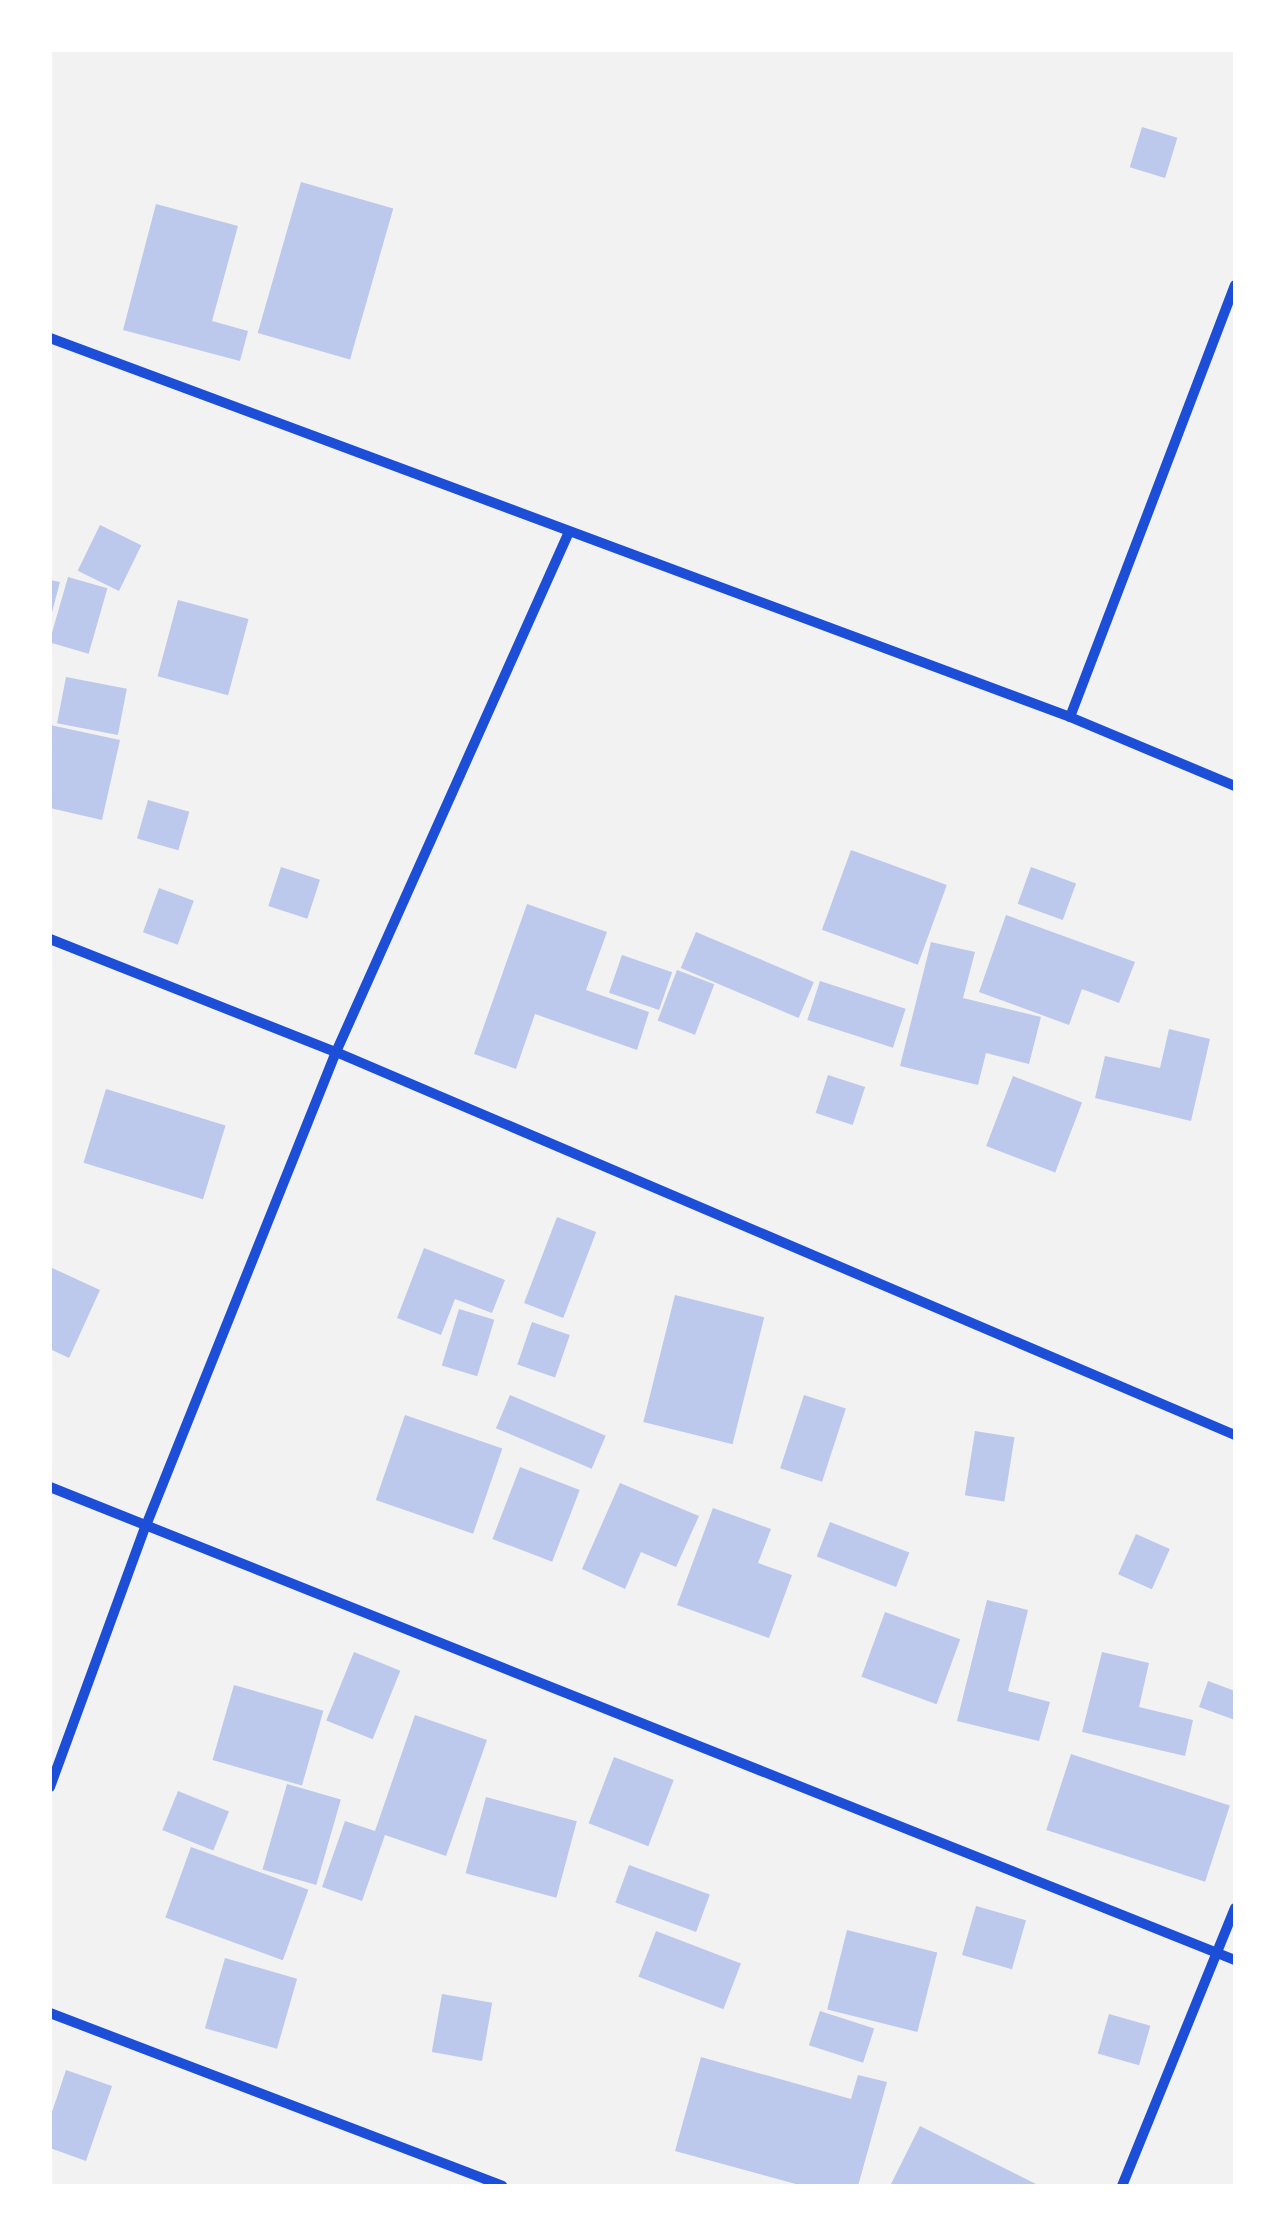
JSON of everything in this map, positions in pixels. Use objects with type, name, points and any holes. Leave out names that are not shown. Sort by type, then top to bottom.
[{"type":"street","points":[[1070,717],[1235,286]]},
{"type":"street","points":[[50,338],[568,534],[1070,717],[1235,786]]},
{"type":"street","points":[[50,1787],[145,1528],[336,1052],[568,534]]},
{"type":"street","points":[[50,940],[336,1052],[1235,1435]]},
{"type":"street","points":[[50,1487],[1235,1960]]},
{"type":"street","points":[[1122,2186],[1235,1908]]},
{"type":"street","points":[[50,2014],[502,2186]]},
{"type":"building","points":[[1142,127],[1177,138],[1165,178],[1130,167]]},
{"type":"building","points":[[301,182],[393,208],[350,359],[258,333]]},
{"type":"building","points":[[156,204],[238,226],[212,321],[248,331],[240,361],[123,330]]},
{"type":"building","points":[[100,525],[141,545],[119,591],[78,571]]},
{"type":"building","points":[[68,577],[107,588],[89,654],[50,643]]},
{"type":"building","points":[[50,580],[60,582],[51,616],[50,616]]},
{"type":"building","points":[[178,600],[249,619],[228,695],[158,676]]},
{"type":"building","points":[[66,677],[127,689],[118,735],[57,723]]},
{"type":"building","points":[[50,725],[120,740],[102,820],[50,808]]},
{"type":"building","points":[[148,800],[189,812],[178,850],[137,838]]},
{"type":"building","points":[[851,850],[947,885],[918,965],[822,930]]},
{"type":"building","points":[[281,867],[320,880],[307,919],[268,906]]},
{"type":"building","points":[[1031,867],[1076,883],[1063,920],[1018,904]]},
{"type":"building","points":[[159,888],[194,901],[178,945],[143,932]]},
{"type":"building","points":[[527,904],[607,932],[586,990],[649,1012],[637,1050],[535,1014],[516,1069],[474,1054]]},
{"type":"building","points":[[1006,915],[1135,962],[1119,1003],[1082,989],[1069,1025],[979,992]]},
{"type":"building","points":[[696,932],[814,982],[799,1018],[681,968]]},
{"type":"building","points":[[931,942],[975,952],[963,998],[1041,1017],[1029,1064],[986,1053],[978,1085],[900,1066]]},
{"type":"building","points":[[622,955],[672,972],[659,1010],[609,993]]},
{"type":"building","points":[[677,970],[714,984],[695,1035],[658,1020]]},
{"type":"building","points":[[820,981],[906,1009],[893,1048],[807,1020]]},
{"type":"building","points":[[1169,1029],[1210,1039],[1191,1121],[1095,1098],[1105,1056],[1160,1068]]},
{"type":"building","points":[[828,1075],[865,1087],[853,1125],[816,1113]]},
{"type":"building","points":[[1013,1076],[1082,1103],[1055,1173],[986,1146]]},
{"type":"building","points":[[106,1089],[226,1126],[203,1199],[83,1163]]},
{"type":"building","points":[[557,1217],[596,1232],[563,1318],[524,1303]]},
{"type":"building","points":[[424,1248],[505,1280],[492,1313],[455,1299],[441,1335],[397,1318]]},
{"type":"building","points":[[50,1267],[100,1290],[69,1358],[50,1349]]},
{"type":"building","points":[[675,1295],[764,1317],[733,1444],[643,1422]]},
{"type":"building","points":[[459,1309],[494,1320],[477,1376],[442,1365]]},
{"type":"building","points":[[532,1322],[570,1335],[555,1378],[517,1365]]},
{"type":"building","points":[[510,1395],[606,1436],[592,1469],[496,1428]]},
{"type":"building","points":[[804,1395],[846,1409],[822,1482],[780,1468]]},
{"type":"building","points":[[405,1415],[502,1449],[473,1534],[376,1500]]},
{"type":"building","points":[[975,1431],[1015,1437],[1004,1501],[965,1495]]},
{"type":"building","points":[[520,1467],[580,1490],[552,1562],[492,1539]]},
{"type":"building","points":[[620,1483],[699,1516],[676,1567],[641,1552],[625,1589],[582,1569]]},
{"type":"building","points":[[713,1508],[771,1529],[758,1563],[792,1575],[769,1638],[677,1605]]},
{"type":"building","points":[[830,1522],[909,1552],[896,1587],[817,1557]]},
{"type":"building","points":[[1136,1534],[1170,1549],[1152,1589],[1118,1574]]},
{"type":"building","points":[[987,1600],[1028,1610],[1008,1691],[1050,1702],[1039,1741],[957,1721]]},
{"type":"building","points":[[885,1612],[960,1639],[937,1704],[861,1677]]},
{"type":"building","points":[[354,1652],[400,1671],[373,1739],[326,1721]]},
{"type":"building","points":[[1102,1652],[1149,1663],[1139,1707],[1193,1720],[1185,1756],[1082,1732]]},
{"type":"building","points":[[1208,1681],[1235,1691],[1235,1720],[1199,1707]]},
{"type":"building","points":[[234,1685],[323,1711],[302,1786],[213,1760]]},
{"type":"building","points":[[415,1715],[487,1740],[446,1856],[385,1835],[362,1901],[322,1887],[345,1821],[375,1831]]},
{"type":"building","points":[[1071,1754],[1230,1806],[1205,1882],[1046,1830]]},
{"type":"building","points":[[614,1757],[674,1780],[648,1846],[589,1823]]},
{"type":"building","points":[[287,1784],[341,1799],[316,1885],[262,1870]]},
{"type":"building","points":[[178,1791],[229,1812],[213,1851],[162,1830]]},
{"type":"building","points":[[486,1797],[577,1821],[556,1898],[466,1873]]},
{"type":"building","points":[[191,1847],[308,1890],[283,1960],[165,1917]]},
{"type":"building","points":[[629,1865],[710,1894],[696,1932],[615,1903]]},
{"type":"building","points":[[976,1906],[1026,1920],[1012,1969],[962,1955]]},
{"type":"building","points":[[847,1930],[937,1952],[917,2032],[827,2010]]},
{"type":"building","points":[[656,1931],[741,1964],[723,2009],[638,1977]]},
{"type":"building","points":[[225,1958],[297,1979],[277,2049],[205,2028]]},
{"type":"building","points":[[442,1994],[492,2003],[482,2061],[432,2052]]},
{"type":"building","points":[[820,2011],[874,2029],[863,2063],[809,2045]]},
{"type":"building","points":[[1109,2014],[1150,2026],[1139,2065],[1098,2053]]},
{"type":"building","points":[[701,2057],[851,2099],[858,2075],[887,2082],[858,2186],[803,2186],[675,2151]]},
{"type":"building","points":[[66,2070],[112,2086],[86,2161],[50,2148],[50,2118]]},
{"type":"building","points":[[920,2126],[1040,2186],[890,2186]]}]
